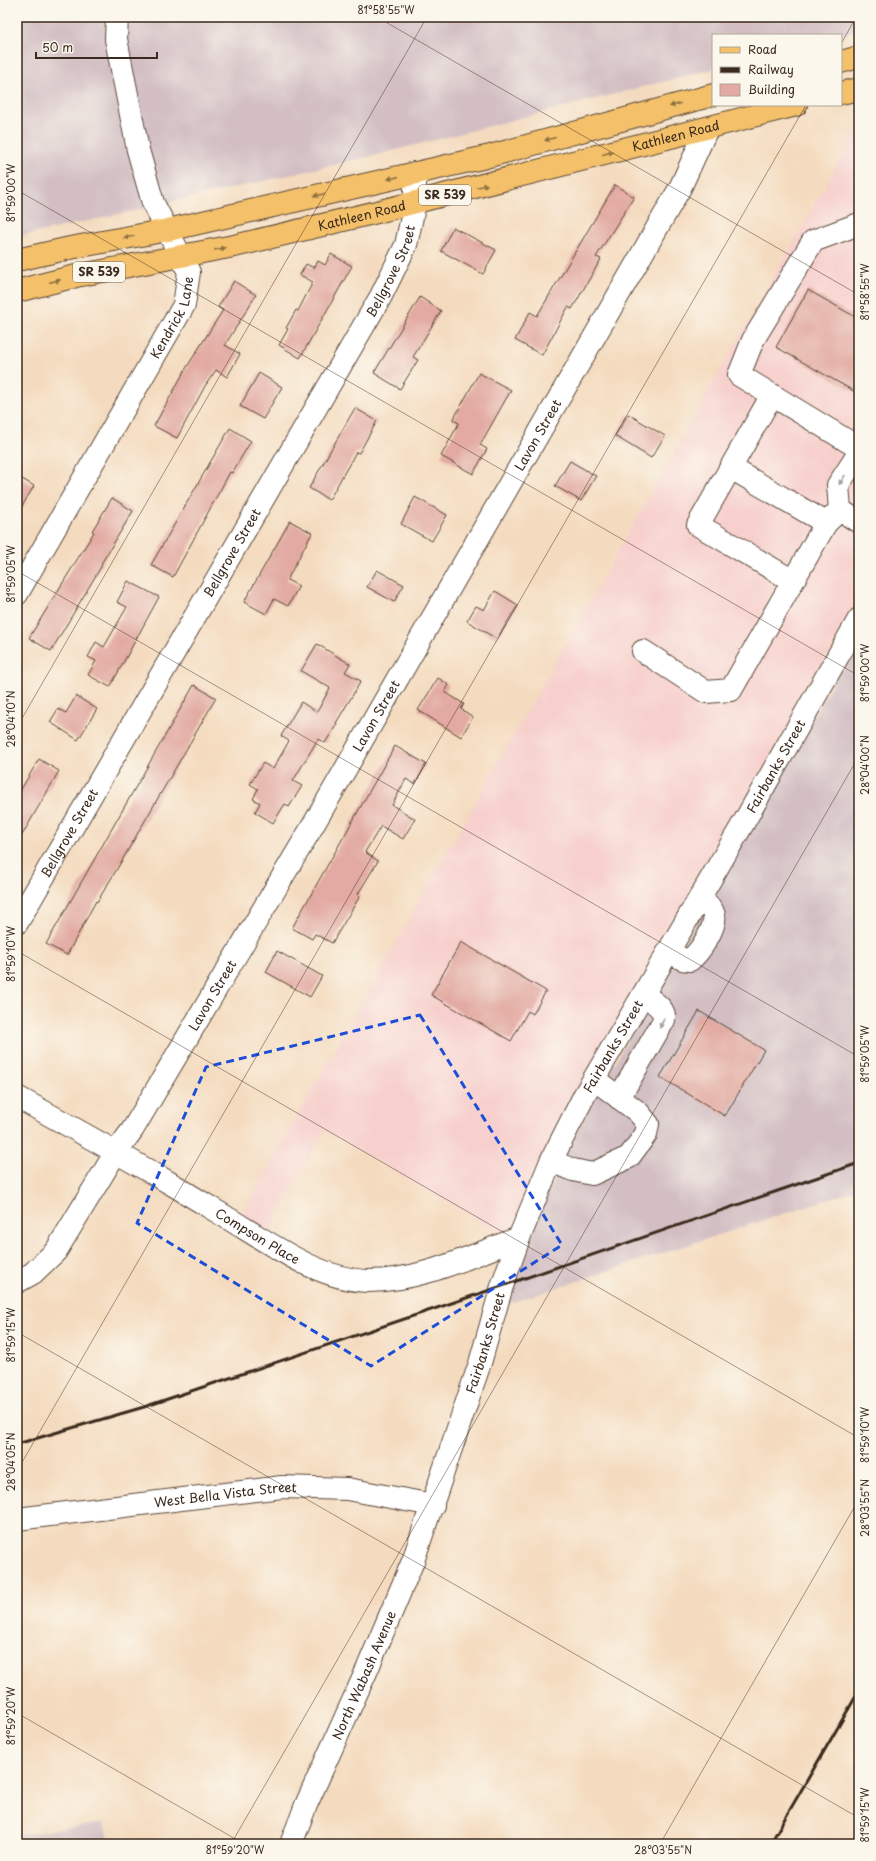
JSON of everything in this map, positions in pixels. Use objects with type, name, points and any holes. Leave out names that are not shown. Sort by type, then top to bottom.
[{"type":"main road","points":[[842,62],[859,58]]},
{"type":"main road","points":[[842,93],[859,88]]},
{"type":"main road","name":"SR 539","points":[[17,260],[70,248],[168,230],[486,157],[712,95]]},
{"type":"main road","name":"Kathleen Road","points":[[17,290],[76,276],[234,246],[415,203],[792,106]]},
{"type":"street","name":"Kendrick Lane","points":[[17,594],[184,306],[189,272],[153,202],[138,150],[116,39],[117,17]]},
{"type":"street","name":"Lavon Street","points":[[17,1282],[33,1273],[56,1251],[116,1152],[133,1129],[322,808],[680,188],[707,129]]},
{"type":"street","name":"Bellgrove Street","points":[[17,923],[381,296],[406,245],[415,203],[415,173]]},
{"type":"street","points":[[859,224],[814,241],[753,340],[740,376],[859,448]]},
{"type":"street","points":[[772,395],[698,525],[793,581]]},
{"type":"street","points":[[643,651],[706,692],[731,690],[793,581],[833,517],[838,485],[859,453]]},
{"type":"street","points":[[731,468],[833,517],[859,522]]},
{"type":"street","name":"Fairbanks Street","points":[[433,1505],[480,1363],[502,1286],[519,1238],[551,1161],[594,1079],[700,898],[859,619]]},
{"type":"street","points":[[619,1098],[664,1020],[665,1015],[662,1010],[644,995]]},
{"type":"street","points":[[551,1161],[573,1170],[592,1174],[629,1157],[646,1134],[648,1124],[638,1112],[594,1079]]},
{"type":"street","name":"Compson Place","points":[[17,1097],[116,1152],[283,1251],[322,1271],[343,1278],[367,1281],[391,1280],[417,1276],[519,1238]]},
{"type":"street","name":"West Bella Vista Street","points":[[17,1519],[282,1487],[347,1489],[433,1505]]},
{"type":"street","name":"North Wabash Avenue","points":[[291,1844],[306,1805],[366,1672],[413,1561],[433,1505]]},
{"type":"highlighted area","points":[[420,1015],[562,1245],[371,1366],[137,1223],[206,1067]]},
{"type":"shaded area","points":[[17,17],[108,17],[146,208],[17,237]]},
{"type":"shaded area","points":[[127,17],[859,17],[859,30],[842,34],[712,34],[712,69],[368,157],[163,204],[147,149],[125,39]]},
{"type":"shaded area","points":[[859,126],[859,600],[736,818],[511,1231],[503,1234],[324,1131],[268,1232],[241,1216]]},
{"type":"shaded area","points":[[859,637],[859,1189],[507,1304],[526,1245],[531,1243],[529,1239],[559,1165],[594,1099]]},
{"type":"shaded area","points":[[104,1823],[109,1844],[17,1844],[17,1835]]},
{"type":"building","points":[[615,185],[634,197],[596,257],[601,259],[572,309],[568,307],[542,355],[515,340],[530,312],[537,316]]},
{"type":"building","points":[[453,227],[496,250],[483,274],[441,251]]},
{"type":"building","points":[[331,254],[352,266],[300,358],[279,345],[288,329],[286,328],[296,310],[298,311],[313,282],[300,275],[306,264],[314,268],[318,261],[325,265]]},
{"type":"building","points":[[234,281],[256,295],[225,345],[240,354],[227,377],[216,370],[205,386],[177,438],[154,426],[185,370],[223,310],[218,307]]},
{"type":"building","points":[[808,290],[859,319],[859,394],[776,347]]},
{"type":"building","points":[[420,297],[441,311],[413,357],[418,360],[400,389],[374,373]]},
{"type":"building","points":[[259,373],[282,387],[263,419],[240,406]]},
{"type":"building","points":[[479,373],[511,390],[480,445],[487,449],[473,474],[441,456],[459,423],[453,420]]},
{"type":"building","points":[[355,408],[377,421],[359,453],[356,452],[329,500],[309,488]]},
{"type":"building","points":[[628,414],[665,436],[651,458],[615,436]]},
{"type":"building","points":[[230,428],[251,441],[232,473],[230,472],[173,577],[151,565]]},
{"type":"building","points":[[570,461],[596,476],[581,501],[555,486]]},
{"type":"building","points":[[17,476],[34,486],[17,515]]},
{"type":"building","points":[[415,497],[447,515],[432,541],[401,524]]},
{"type":"building","points":[[112,498],[133,511],[51,651],[29,638],[94,532],[92,531]]},
{"type":"building","points":[[290,521],[312,533],[287,580],[299,586],[288,606],[274,599],[266,614],[244,602]]},
{"type":"building","points":[[377,570],[404,585],[394,602],[367,587]]},
{"type":"building","points":[[128,581],[159,597],[110,687],[88,675],[96,661],[88,657],[96,642],[104,647],[127,607],[117,602]]},
{"type":"building","points":[[495,591],[518,605],[497,639],[467,621],[476,606],[484,610]]},
{"type":"building","points":[[317,644],[350,664],[345,672],[361,681],[325,743],[318,739],[293,781],[302,786],[289,807],[285,804],[273,823],[255,812],[260,803],[253,799],[258,789],[250,784],[263,763],[273,769],[289,741],[281,736],[301,702],[317,712],[330,688],[301,671]]},
{"type":"building","points":[[438,678],[449,685],[445,692],[464,704],[461,709],[473,717],[461,737],[418,710]]},
{"type":"building","points":[[194,685],[216,698],[117,869],[97,902],[96,901],[67,955],[46,944]]},
{"type":"building","points":[[76,696],[97,709],[78,740],[50,722],[58,709],[66,713]]},
{"type":"building","points":[[395,746],[426,764],[415,784],[406,779],[392,805],[415,819],[403,839],[381,826],[365,852],[378,861],[358,894],[360,896],[332,943],[315,934],[312,939],[292,928]]},
{"type":"building","points":[[39,759],[59,771],[17,844],[17,796]]},
{"type":"building","points":[[461,942],[546,991],[533,1014],[528,1011],[511,1041],[431,995]]},
{"type":"building","points":[[277,951],[322,976],[310,997],[266,972]]},
{"type":"building","points":[[699,1011],[764,1050],[725,1116],[660,1077]]},
{"type":"railway","points":[[17,1444],[144,1407],[859,1163]]},
{"type":"railway","points":[[770,1844],[859,1691]]}]
